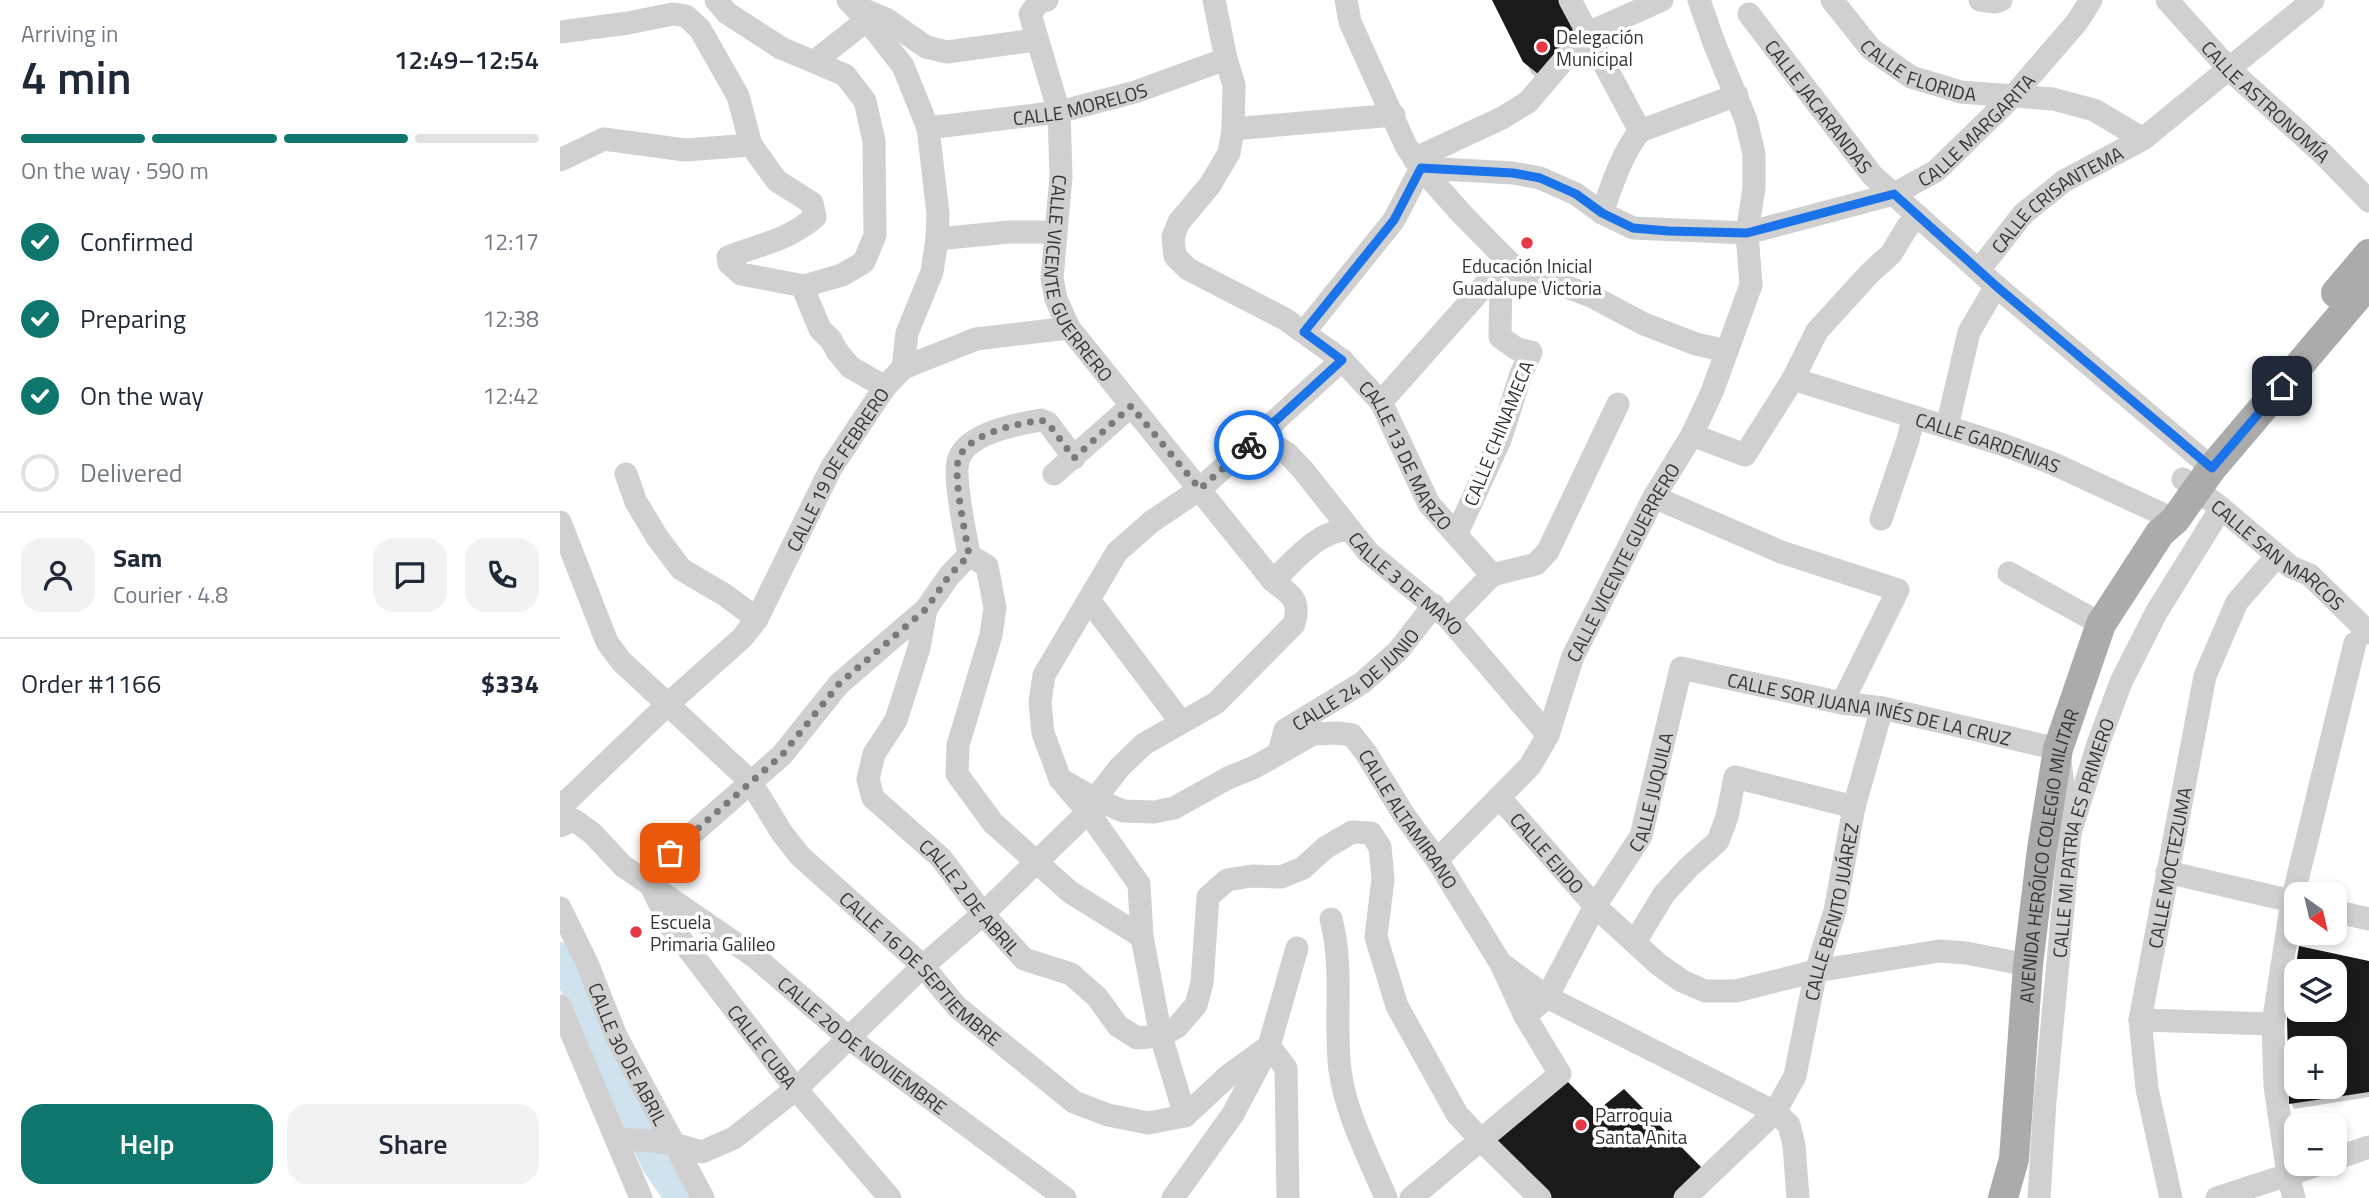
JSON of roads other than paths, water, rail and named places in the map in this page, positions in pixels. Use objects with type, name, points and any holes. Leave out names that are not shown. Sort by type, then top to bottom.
[{"type":"main road","name":"AVENIDA HERÓICO COLEGIO MILITAR","points":[[2003,1198],[2014,1159],[2028,965],[2058,749],[2101,624],[2197,473],[2369,254]]},
{"type":"main road","name":"AVENIDA HERÓICO COLEGIO MILITAR","points":[[2197,473],[2369,283]]},
{"type":"street","points":[[560,32],[628,23],[673,13],[686,16],[700,29],[738,96],[751,145],[777,181],[812,203],[815,217],[787,237],[728,257],[729,263],[741,274],[804,286],[842,275],[864,262],[875,235],[874,141],[865,100],[845,75],[781,48],[727,13],[716,0]]},
{"type":"street","name":"CALLE VICENTE GUERRERO","points":[[1047,0],[1039,2],[1030,15],[1059,111],[1061,177],[1052,278],[1056,299],[1069,328],[1273,581],[1294,598],[1298,611],[1294,624],[1216,704],[1181,723]]},
{"type":"street","name":"CALLE 13 DE MARZO","points":[[1214,0],[1234,85],[1233,129],[1229,153],[1210,185],[1178,222],[1173,237],[1175,256],[1188,269],[1275,313],[1342,360],[1381,402],[1429,504],[1492,575]]},
{"type":"street","points":[[1346,0],[1350,22],[1406,146],[1417,163],[1502,262],[1531,282],[1554,282],[1592,297],[1644,324],[1696,344],[1727,351]]},
{"type":"street","points":[[1570,0],[1640,131]]},
{"type":"street","points":[[1304,332],[1394,220],[1417,163],[1528,102],[1586,34],[1662,0]]},
{"type":"street","name":"CALLE VICENTE GUERRERO","points":[[1437,860],[1531,766],[1548,735],[1573,656],[1654,497],[1692,435],[1712,392],[1751,285],[1747,233],[1754,188],[1754,154],[1746,120],[1699,0]]},
{"type":"street","name":"CALLE FLORIDA","points":[[1832,0],[1871,49],[1911,76],[1961,92],[2053,99],[2094,110],[2143,139]]},
{"type":"street","points":[[1980,0],[2001,0]]},
{"type":"street","name":"CALLE MARGARITA","points":[[1417,163],[1540,178],[1576,194],[1602,213],[1633,228],[1747,233],[1894,194],[1936,171],[2014,95],[2077,22],[2091,0]]},
{"type":"street","name":"CALLE ASTRONOMÍA","points":[[2167,0],[2230,70],[2369,201]]},
{"type":"street","name":"CALLE CRISANTEMA","points":[[1979,270],[2023,214],[2064,181],[2143,139],[2313,0]]},
{"type":"street","points":[[815,61],[855,8]]},
{"type":"street","points":[[855,8],[886,19],[926,47],[947,52],[1036,40]]},
{"type":"street","points":[[855,8],[903,66],[928,128],[938,214],[937,239],[932,272],[908,333],[903,368]]},
{"type":"street","name":"CALLE JACARANDAS","points":[[1749,14],[1872,175],[1979,270],[2197,473]]},
{"type":"street","name":"CALLE MORELOS","points":[[928,128],[1059,111],[1135,92],[1226,60]]},
{"type":"street","points":[[1602,213],[1618,171],[1632,141],[1640,131],[1737,95]]},
{"type":"street","points":[[1233,129],[1394,115]]},
{"type":"street","points":[[560,160],[604,139],[685,150],[751,145]]},
{"type":"street","points":[[1692,435],[1745,455],[1793,379],[1817,331],[1891,254],[1908,226],[1919,217]]},
{"type":"street","points":[[937,239],[1009,232],[1055,232]]},
{"type":"street","points":[[1381,402],[1502,262]]},
{"type":"street","name":"CALLE CHINAMECA","points":[[1457,533],[1500,440],[1521,374],[1531,352],[1517,349],[1500,337],[1502,262]]},
{"type":"street","points":[[804,286],[804,293],[820,329],[850,368],[885,387]]},
{"type":"street","name":"CALLE CRISANTEMA","points":[[1947,427],[1969,332],[1996,286]]},
{"type":"street","name":"CALLE 19 DE FEBRERO","points":[[560,804],[569,799],[668,704],[743,638],[757,619],[831,468],[885,387],[903,368],[976,339],[1069,328]]},
{"type":"street","points":[[1269,1046],[1229,1075],[1185,1116],[1161,1036],[1142,937],[1139,884],[1091,805],[1060,779],[1043,733],[1040,702],[1044,675],[1117,552],[1151,522],[1200,489],[1342,360]]},
{"type":"street","name":"CALLE GARDENIAS","points":[[1793,379],[2001,444],[2054,464],[2166,523]]},
{"type":"street","points":[[1441,612],[1492,575],[1536,564],[1549,551],[1618,404]]},
{"type":"street","points":[[1055,474],[1131,406]]},
{"type":"street","points":[[1881,519],[1913,418]]},
{"type":"street","points":[[1074,458],[1048,423],[1041,420],[995,431],[970,444],[958,458],[958,484],[978,561],[995,608],[991,635],[958,745],[957,774],[993,823],[1070,892],[1142,937]]},
{"type":"street","name":"CALLE 3 DE MAYO","points":[[1259,436],[1287,454],[1303,470],[1368,552],[1441,612],[1548,735]]},
{"type":"street","name":"CALLE SAN MARCOS","points":[[2197,473],[2221,508],[2284,561],[2311,575],[2364,644]]},
{"type":"street","points":[[626,474],[636,502],[681,569],[725,595],[757,619]]},
{"type":"street","points":[[1654,497],[1781,552],[1898,590],[1842,703]]},
{"type":"street","name":"CALLE MI PATRIA ES PRIMERO","points":[[2039,1198],[2045,1101],[2070,833],[2098,744],[2122,682],[2156,612],[2221,508]]},
{"type":"street","name":"CALLE 16 DE SEPTIEMBRE","points":[[560,522],[607,642],[621,661],[750,781],[782,833],[800,856],[923,966],[957,1007],[1074,1102],[1108,1115],[1148,1124],[1185,1116]]},
{"type":"street","points":[[1273,581],[1307,548],[1339,529],[1349,530]]},
{"type":"street","points":[[650,885],[670,853],[782,755],[839,684],[926,609],[949,576],[978,561]]},
{"type":"street","name":"CALLE MOCTEZUMA","points":[[2171,1198],[2147,1089],[2140,1020],[2205,676],[2237,602],[2284,561]]},
{"type":"street","points":[[2009,573],[2101,624]]},
{"type":"street","points":[[617,1140],[643,1139],[675,1143],[702,1152],[734,1138],[796,1089],[923,966],[983,914],[1091,805],[1120,768],[1144,744],[1181,723],[1089,600]]},
{"type":"street","name":"CALLE 2 DE ABRIL","points":[[926,609],[919,648],[896,720],[873,754],[868,779],[873,798],[941,858],[983,914],[1024,959],[1071,974],[1097,997],[1118,1027],[1137,1038],[1161,1036]]},
{"type":"street","name":"CALLE 24 DE JUNIO","points":[[1279,752],[1285,730],[1362,683],[1441,612]]},
{"type":"street","points":[[2299,882],[2364,644]]},
{"type":"street","name":"CALLE SOR JUANA INÉS DE LA CRUZ","points":[[1681,668],[1842,703],[1882,708],[2058,749]]},
{"type":"street","name":"CALLE JUQUILA","points":[[1548,997],[1595,906],[1641,836],[1681,668]]},
{"type":"street","name":"CALLE BENITO JUÁREZ","points":[[1685,1198],[1775,1112],[1795,1076],[1816,971],[1835,911],[1854,807],[1882,708]]},
{"type":"street","name":"CALLE ALTAMIRANO","points":[[1091,805],[1123,811],[1174,808],[1228,778],[1255,768],[1313,734],[1352,735],[1437,860],[1501,964],[1525,1016],[1560,1074],[1480,1139]]},
{"type":"street","points":[[2058,749],[2070,833]]},
{"type":"street","points":[[1634,942],[1664,894],[1718,841],[1727,817],[1735,777],[1788,793],[1854,807]]},
{"type":"street","name":"CALLE EJIDO","points":[[1499,797],[1595,906],[1658,964],[1682,981],[1704,991],[1736,991],[1816,971],[1939,951],[1966,953],[2028,965]]},
{"type":"street","name":"CALLE 20 DE NOVIEMBRE","points":[[560,826],[574,820],[592,833],[623,866],[755,957],[850,1039],[1065,1198]]},
{"type":"street","points":[[1161,1036],[1177,1027],[1196,1005],[1202,983],[1208,897],[1227,880],[1252,876],[1281,877],[1303,868],[1325,848],[1352,832],[1371,833],[1380,847],[1383,879],[1376,937],[1397,1006],[1457,1114],[1540,1198]]},
{"type":"street","points":[[2167,872],[2284,900]]},
{"type":"street","name":"CALLE CUBA","points":[[650,885],[672,928],[796,1089],[890,1198]]},
{"type":"street","name":"CALLE 30 DE ABRIL","points":[[560,908],[568,942],[703,1198]]},
{"type":"street","points":[[2347,914],[2369,919]]},
{"type":"street","points":[[1331,919],[1336,940],[1337,1034],[1341,1073],[1356,1128],[1386,1198]]},
{"type":"street","points":[[2284,1145],[2276,1086],[2273,1024],[2287,945]]},
{"type":"street","points":[[1173,1198],[1233,1114],[1269,1046],[1297,948]]},
{"type":"street","points":[[1501,964],[1548,997],[1775,1112],[1789,1125],[1794,1145],[1798,1198]]},
{"type":"street","points":[[1525,1016],[1548,997]]},
{"type":"street","points":[[560,1006],[641,1198]]},
{"type":"street","points":[[2140,1020],[2273,1024]]},
{"type":"street","points":[[1269,1046],[1286,1068],[1288,1198]]},
{"type":"street","points":[[1411,1198],[1480,1139]]},
{"type":"street","points":[[2347,1155],[2369,1147]]},
{"type":"street","points":[[2217,1198],[2285,1176]]},
{"type":"street","points":[[2288,1176],[2294,1198]]},
{"type":"waterway","points":[[560,956],[656,1165],[679,1198]]},
{"type":"place","name":"Delegación Municipal","points":[[1542,47]]},
{"type":"place","name":"Educación Inicial Guadalupe Victoria","points":[[1527,243]]},
{"type":"place","name":"Escuela Primaria Galileo","points":[[636,932]]},
{"type":"place","name":"Parroquia Santa Anita","points":[[1581,1125]]}]
